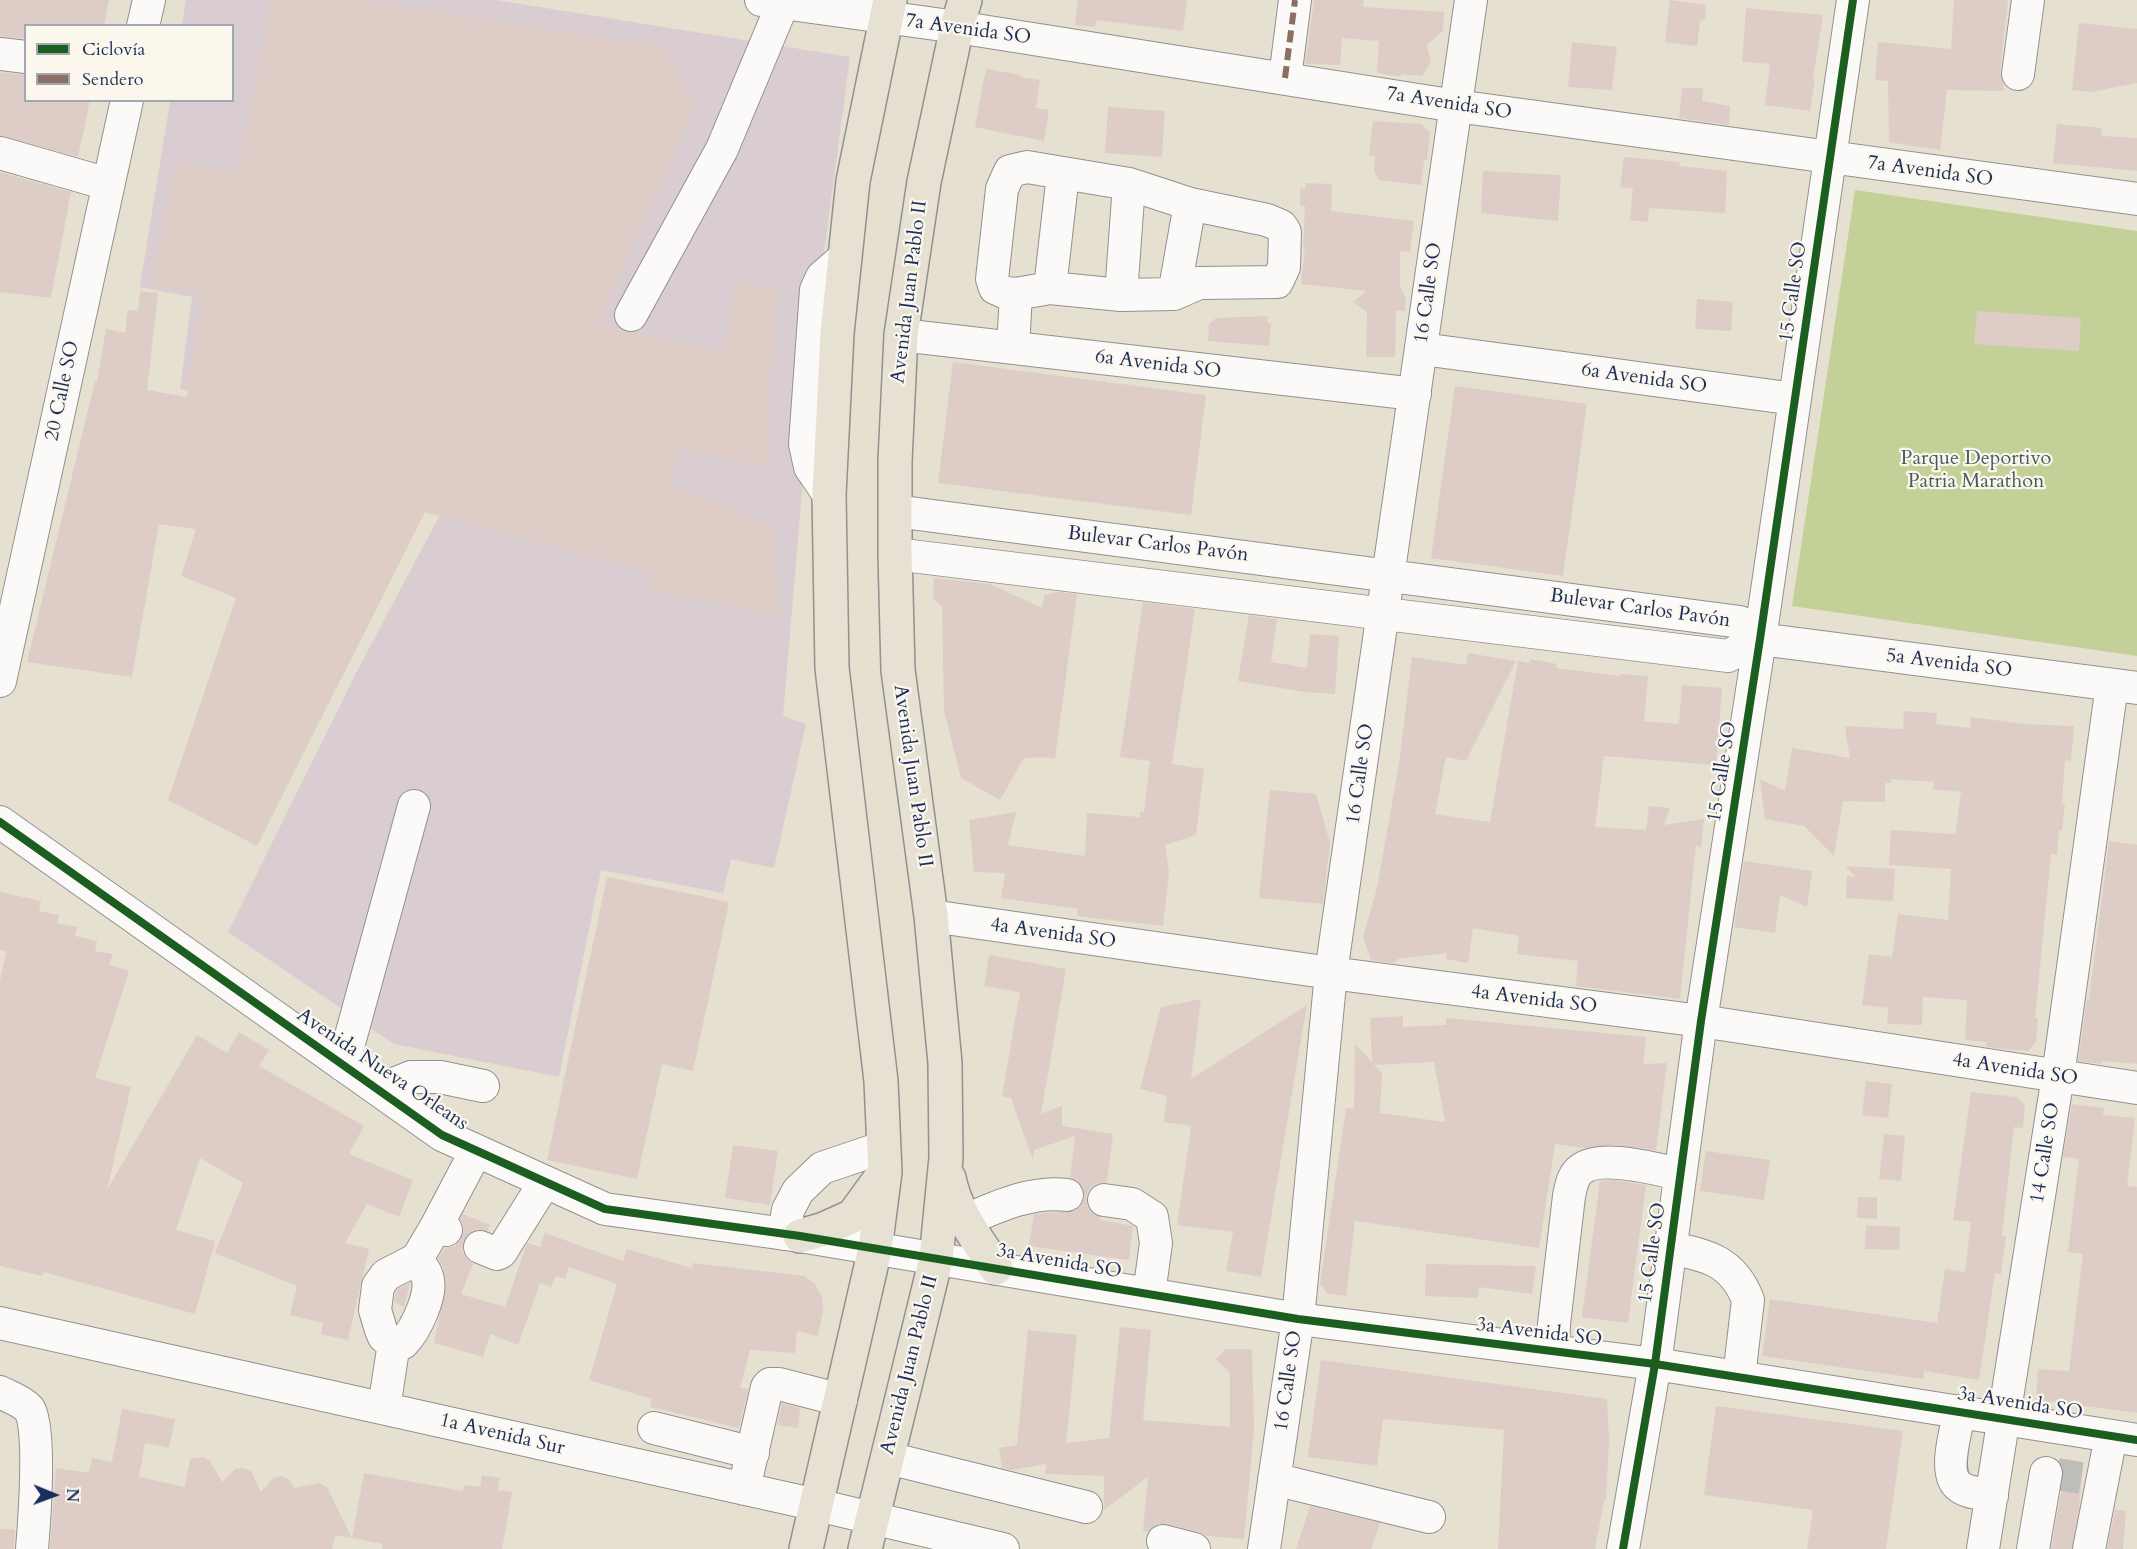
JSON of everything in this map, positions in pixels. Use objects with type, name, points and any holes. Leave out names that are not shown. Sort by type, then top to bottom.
[{"type":"highway","points":[[806,1549],[875,1249],[884,1159],[881,1081],[832,668],[829,495],[837,333],[854,181],[887,9]]},
{"type":"highway","name":"Avenida Juan Pablo II","points":[[869,1534],[936,1258],[946,1158],[945,1064],[931,916],[897,670],[895,511],[902,335],[924,182],[961,13]]},
{"type":"highway","points":[[946,1158],[952,1191],[964,1221],[996,1268]]},
{"type":"highway","points":[[792,1235],[824,1229],[853,1216],[884,1159]]},
{"type":"street","points":[[143,24],[149,0]]},
{"type":"street","points":[[1285,78],[1296,0]]},
{"type":"street","name":"16 Calle SO","points":[[1264,1549],[1298,1319],[1331,973],[1471,0]]},
{"type":"street","name":"15 Calle SO","points":[[1623,1549],[1655,1364],[1701,1021],[1760,639],[1852,0]]},
{"type":"street","points":[[2018,74],[2028,0]]},
{"type":"street","points":[[631,315],[722,149],[772,2]]},
{"type":"street","name":"7a Avenida SO","points":[[772,2],[961,13],[1285,78],[1456,106],[2137,199]]},
{"type":"street","points":[[0,54],[24,57]]},
{"type":"street","name":"20 Calle SO","points":[[0,681],[127,102]]},
{"type":"street","points":[[0,153],[108,184]]},
{"type":"street","points":[[1027,167],[1129,184],[1190,204],[1267,220],[1281,226],[1285,232],[1284,267],[1277,282],[1199,283],[1174,294],[1121,295],[1050,288],[1016,294],[995,288],[992,279],[1002,189],[1010,171],[1027,167]]},
{"type":"street","points":[[1050,288],[1063,174]]},
{"type":"street","points":[[1121,295],[1129,184]]},
{"type":"street","points":[[1174,294],[1190,204]]},
{"type":"street","points":[[1013,348],[1016,294]]},
{"type":"street","name":"6a Avenida SO","points":[[902,335],[1415,394]]},
{"type":"street","name":"6a Avenida SO","points":[[1422,349],[1795,399]]},
{"type":"street","name":"Bulevar Carlos Pavón","points":[[895,511],[1740,622],[1760,639],[1728,656],[895,554]]},
{"type":"street","name":"5a Avenida SO","points":[[1760,639],[2124,686]]},
{"type":"street","name":"14 Calle SO","points":[[1983,1549],[2058,1076],[2124,686]]},
{"type":"street","points":[[343,1065],[414,806]]},
{"type":"street","name":"Avenida Nueva Orleans","points":[[0,822],[442,1135],[476,1151],[605,1209],[936,1258]]},
{"type":"street","name":"4a Avenida SO","points":[[931,916],[1331,973],[1701,1021],[2137,1088]]},
{"type":"street","points":[[379,1090],[411,1077],[440,1077],[483,1086]]},
{"type":"street","points":[[417,1259],[428,1277],[428,1290],[423,1309],[409,1337],[403,1343],[394,1343],[384,1337],[375,1310],[378,1286],[386,1275],[417,1259],[442,1228],[476,1151]]},
{"type":"street","points":[[792,1235],[788,1210],[798,1191],[822,1168],[884,1159]]},
{"type":"street","points":[[1553,1351],[1569,1196],[1574,1177],[1593,1162],[1623,1163],[1680,1174]]},
{"type":"street","points":[[480,1247],[497,1254],[501,1252],[545,1182]]},
{"type":"street","points":[[964,1221],[1028,1197],[1067,1195]]},
{"type":"street","points":[[1104,1200],[1132,1204],[1152,1217],[1156,1243],[1149,1294]]},
{"type":"street","points":[[1670,1248],[1703,1254],[1726,1266],[1744,1289],[1748,1300],[1739,1377]]},
{"type":"street","name":"3a Avenida SO","points":[[936,1258],[1298,1319],[1655,1364],[2124,1438]]},
{"type":"street","name":"1a Avenida Sur","points":[[0,1323],[817,1505],[869,1534],[1003,1549]]},
{"type":"street","points":[[384,1408],[394,1343]]},
{"type":"street","points":[[744,1489],[767,1388],[771,1384],[841,1400]]},
{"type":"street","points":[[0,1392],[20,1402],[29,1409],[32,1416],[36,1452],[32,1549]]},
{"type":"street","points":[[1960,1411],[1950,1468],[1952,1480],[1961,1489],[1992,1496]]},
{"type":"street","points":[[654,1428],[753,1453]]},
{"type":"street","points":[[2033,1549],[2072,1476],[2124,1438]]},
{"type":"street","points":[[888,1458],[1086,1508]]},
{"type":"street","points":[[1997,1465],[2072,1476]]},
{"type":"street","points":[[2072,1476],[2089,1549]]},
{"type":"street","points":[[1274,1479],[1429,1517]]},
{"type":"street","points":[[1163,1541],[1194,1549]]},
{"type":"shaded area","points":[[186,0],[496,0],[850,57],[819,290],[783,716],[806,724],[774,868],[731,859],[723,893],[601,870],[559,1077],[394,1044],[228,932],[356,673],[478,443],[180,389],[192,297],[140,287],[170,102],[234,102],[234,24],[182,24]]},
{"type":"green space","name":"Parque Deportivo Patria Marathon","points":[[1855,190],[2137,231],[2137,656],[1792,606]]},
{"type":"building","points":[[0,0],[109,0],[104,24],[24,24],[24,39],[0,36]]},
{"type":"building","points":[[271,0],[360,0],[662,47],[694,108],[598,324],[724,352],[736,282],[778,290],[773,364],[770,363],[769,467],[680,448],[669,485],[773,526],[779,615],[646,589],[650,572],[425,512],[257,846],[168,800],[236,598],[181,576],[196,529],[159,524],[132,677],[27,662],[95,381],[97,382],[106,329],[125,333],[128,310],[138,311],[140,291],[158,293],[147,390],[187,397],[202,293],[152,285],[176,163],[238,172]]},
{"type":"building","points":[[1078,0],[1187,0],[1183,31],[1096,20],[1095,27],[1075,25]]},
{"type":"building","points":[[1314,0],[1364,0],[1363,7],[1444,12],[1443,31],[1427,45],[1431,62],[1422,76],[1401,74],[1401,77],[1377,73],[1379,41],[1342,38],[1340,65],[1305,64]]},
{"type":"building","points":[[1670,0],[1706,5],[1705,19],[1700,21],[1697,46],[1665,42]]},
{"type":"building","points":[[1954,0],[2008,0],[2000,72],[2005,91],[1947,90],[1940,150],[1889,142],[1888,81],[1875,80],[1878,42],[1951,49]]},
{"type":"building","points":[[1746,8],[1823,15],[1810,111],[1765,105],[1770,64],[1742,62]]},
{"type":"building","points":[[2079,23],[2137,29],[2137,83],[2091,92],[2072,90]]},
{"type":"building","points":[[1572,42],[1617,47],[1612,90],[1568,87]]},
{"type":"building","points":[[986,69],[1040,80],[1036,108],[1049,110],[1044,141],[975,127]]},
{"type":"building","points":[[0,72],[24,75],[24,102],[90,102],[78,157],[0,136]]},
{"type":"building","points":[[1682,88],[1703,88],[1702,101],[1730,106],[1729,125],[1679,118]]},
{"type":"building","points":[[1108,107],[1165,111],[1162,157],[1105,153]]},
{"type":"building","points":[[1373,121],[1421,124],[1430,133],[1421,185],[1379,180],[1374,170],[1375,156],[1369,156]]},
{"type":"building","points":[[2057,124],[2102,128],[2101,136],[2137,138],[2137,171],[2053,163]]},
{"type":"building","points":[[1624,157],[1680,162],[1679,166],[1727,171],[1725,213],[1649,208],[1648,222],[1630,220],[1633,188],[1620,187]]},
{"type":"building","points":[[1483,171],[1561,175],[1558,221],[1481,213]]},
{"type":"building","points":[[0,172],[71,192],[51,298],[0,292]]},
{"type":"building","points":[[1306,183],[1332,184],[1331,211],[1414,221],[1410,252],[1400,251],[1400,286],[1406,298],[1405,311],[1396,311],[1395,357],[1366,357],[1367,312],[1353,302],[1366,291],[1301,284],[1305,247],[1303,247],[1305,206],[1300,206],[1300,188],[1305,189]]},
{"type":"building","points":[[1697,299],[1733,302],[1731,331],[1695,329]]},
{"type":"building","points":[[1977,311],[2081,318],[2079,351],[1974,344]]},
{"type":"building","points":[[1268,316],[1267,323],[1271,323],[1269,346],[1208,341],[1209,324],[1216,318]]},
{"type":"building","points":[[953,362],[1206,395],[1191,515],[938,483]]},
{"type":"building","points":[[1455,386],[1587,404],[1563,576],[1431,558]]},
{"type":"building","points":[[934,578],[990,584],[1042,608],[1044,595],[1059,592],[1077,594],[1055,759],[1041,757],[1023,759],[1000,800],[961,778],[944,711],[942,607],[933,598]]},
{"type":"building","points":[[1143,602],[1195,609],[1172,764],[1204,769],[1196,835],[1165,845],[1169,872],[1163,926],[1077,916],[1078,909],[1001,898],[1005,873],[974,872],[969,820],[1016,812],[1008,845],[1085,856],[1087,813],[1140,817],[1140,812],[1144,812],[1150,761],[1120,757]]},
{"type":"building","points":[[1249,615],[1277,619],[1271,662],[1307,668],[1310,634],[1339,636],[1335,694],[1305,692],[1238,681]]},
{"type":"building","points":[[1468,653],[1516,661],[1466,761],[1446,757],[1435,814],[1490,822],[1518,661],[1529,663],[1530,659],[1557,664],[1556,668],[1620,676],[1620,674],[1648,676],[1644,721],[1679,724],[1682,685],[1722,688],[1716,765],[1604,756],[1595,827],[1646,830],[1649,806],[1670,808],[1664,825],[1704,819],[1701,848],[1696,845],[1680,999],[1576,986],[1578,961],[1517,954],[1519,936],[1473,928],[1468,963],[1446,959],[1447,953],[1398,959],[1394,963],[1371,960],[1363,937],[1377,888],[1399,764],[1412,657],[1466,665]]},
{"type":"building","points":[[1904,711],[1937,713],[1936,724],[1970,728],[1971,717],[2024,724],[2074,726],[2071,761],[2065,760],[2062,804],[2065,804],[2062,831],[2059,830],[2057,855],[2051,854],[2035,1018],[2038,1018],[2036,1042],[2028,1051],[1986,1047],[1987,1042],[1965,1040],[1967,1000],[1923,997],[1922,1025],[1887,1024],[1888,1008],[1862,1005],[1869,954],[1892,957],[1898,914],[1948,920],[1951,869],[1889,865],[1891,830],[1955,834],[1961,792],[1933,789],[1934,782],[1891,779],[1891,783],[1885,783],[1885,802],[1843,801],[1834,856],[1804,826],[1765,819],[1760,779],[1785,791],[1792,748],[1850,758],[1845,726],[1903,729]]},
{"type":"building","points":[[1270,790],[1316,794],[1330,843],[1323,904],[1259,898]]},
{"type":"building","points":[[2109,841],[2137,845],[2137,1064],[2078,1061],[2087,999],[2089,1000]]},
{"type":"building","points":[[1744,861],[1812,871],[1807,907],[1780,895],[1775,933],[1734,927]]},
{"type":"building","points":[[1845,866],[1895,869],[1893,901],[1846,898],[1847,876],[1856,877]]},
{"type":"building","points":[[607,877],[729,902],[693,1071],[662,1064],[637,1179],[547,1160]]},
{"type":"building","points":[[0,892],[41,901],[39,911],[59,915],[57,923],[77,927],[75,936],[97,941],[95,951],[113,954],[109,965],[129,971],[95,1078],[131,1087],[107,1190],[197,1035],[227,1053],[239,1032],[269,1050],[259,1066],[364,1126],[349,1154],[413,1180],[399,1217],[367,1204],[345,1243],[369,1249],[348,1340],[321,1334],[323,1323],[290,1315],[297,1286],[215,1253],[243,1183],[200,1158],[176,1230],[215,1241],[195,1314],[44,1272],[43,1276],[0,1266],[0,981],[6,951],[0,950]]},
{"type":"building","points":[[989,955],[1066,969],[1041,1114],[1062,1106],[1062,1126],[1113,1134],[1107,1182],[1098,1183],[1090,1188],[1086,1197],[1087,1206],[1092,1214],[1100,1217],[1100,1220],[1133,1226],[1129,1260],[1029,1246],[1034,1214],[1074,1211],[1082,1205],[1085,1196],[1083,1187],[1077,1180],[1070,1178],[1075,1136],[1034,1150],[1033,1160],[1011,1098],[1002,1096],[1020,992],[984,986]]},
{"type":"building","points":[[1201,999],[1191,1079],[1307,1005],[1261,1277],[1226,1271],[1233,1232],[1177,1225],[1191,1126],[1164,1122],[1167,1096],[1140,1089],[1161,1007]]},
{"type":"building","points":[[1403,1016],[1403,1027],[1446,1025],[1446,1018],[1646,1037],[1643,1064],[1667,1063],[1656,1150],[1615,1145],[1584,1148],[1555,1144],[1539,1248],[1355,1221],[1346,1296],[1328,1294],[1320,1284],[1346,1108],[1354,1109],[1355,1044],[1372,1062],[1370,1018]],"holes":[[[1434,1062],[1445,1122],[1380,1113],[1382,1073],[1374,1065]]]},
{"type":"building","points":[[1866,1081],[1892,1084],[1888,1118],[1862,1115]]},
{"type":"building","points":[[1971,1092],[2017,1097],[2025,1105],[2023,1128],[2014,1127],[2002,1236],[2006,1236],[2001,1274],[1995,1273],[1979,1380],[1924,1371],[1923,1379],[1762,1356],[1770,1299],[1937,1323],[1945,1269],[1965,1272],[1971,1222],[1953,1220]]},
{"type":"building","points":[[2072,1104],[2104,1108],[2103,1115],[2135,1118],[2127,1186],[2137,1187],[2137,1413],[2036,1401],[2038,1369],[2069,1371],[2083,1254],[2068,1252],[2079,1159],[2063,1157]]},
{"type":"building","points":[[1884,1134],[1905,1136],[1901,1181],[1879,1179]]},
{"type":"building","points":[[733,1145],[778,1151],[770,1205],[725,1198]]},
{"type":"building","points":[[1706,1151],[1770,1160],[1764,1200],[1700,1191]]},
{"type":"building","points":[[1613,1180],[1646,1185],[1628,1323],[1582,1317],[1600,1181]]},
{"type":"building","points":[[1858,1197],[1877,1197],[1877,1219],[1857,1218]]},
{"type":"building","points":[[463,1214],[490,1225],[487,1231],[477,1229],[470,1232],[464,1240],[462,1250],[473,1264],[461,1294],[505,1307],[526,1246],[528,1243],[540,1247],[545,1233],[623,1261],[627,1249],[692,1268],[693,1263],[804,1276],[815,1284],[822,1297],[823,1310],[818,1336],[797,1331],[795,1353],[750,1350],[740,1388],[748,1389],[739,1428],[650,1407],[652,1399],[589,1380],[617,1284],[569,1267],[565,1279],[556,1276],[551,1287],[540,1283],[518,1345],[490,1334],[483,1357],[434,1343],[446,1284],[444,1270],[438,1258],[445,1248],[455,1246],[461,1239],[464,1229],[460,1219]]},
{"type":"building","points":[[1866,1225],[1900,1227],[1899,1250],[1865,1249]]},
{"type":"building","points":[[1426,1264],[1536,1266],[1532,1294],[1479,1287],[1478,1298],[1425,1296]]},
{"type":"building","points":[[410,1283],[404,1307],[394,1302],[398,1289]]},
{"type":"building","points":[[1120,1327],[1151,1330],[1143,1420],[1230,1427],[1230,1373],[1216,1359],[1226,1349],[1252,1349],[1254,1429],[1244,1539],[1207,1536],[1167,1524],[1158,1524],[1148,1532],[1143,1531],[1148,1477],[1104,1510],[1104,1476],[1045,1474],[1046,1464],[1012,1470],[1002,1468],[999,1448],[1017,1445],[1028,1330],[1077,1335],[1066,1443],[1109,1438]]},
{"type":"building","points":[[1321,1360],[1607,1399],[1609,1440],[1606,1500],[1604,1500],[1595,1549],[1498,1549],[1504,1430],[1383,1419],[1377,1466],[1308,1457]]},
{"type":"building","points":[[782,1403],[800,1408],[798,1428],[777,1425]]},
{"type":"building","points":[[1716,1406],[1903,1431],[1886,1549],[1807,1549],[1813,1510],[1704,1495]]},
{"type":"building","points":[[122,1409],[175,1419],[169,1448],[145,1443],[139,1477],[185,1487],[190,1459],[203,1457],[210,1461],[222,1482],[235,1469],[243,1468],[251,1471],[261,1492],[274,1477],[282,1476],[290,1480],[294,1488],[319,1483],[327,1487],[352,1538],[335,1535],[332,1549],[50,1549],[56,1468],[89,1473],[92,1458],[112,1462]]},
{"type":"building","points":[[2061,1464],[2083,1467],[2072,1549],[2051,1549],[2064,1476]]},
{"type":"building","points":[[364,1473],[463,1491],[464,1485],[480,1487],[482,1475],[500,1478],[498,1490],[512,1492],[502,1549],[382,1549],[383,1544],[352,1538]]},
{"type":"building","points":[[1310,1506],[1380,1523],[1371,1549],[1296,1549]]},
{"type":"building","points":[[2115,1510],[2126,1511],[2123,1549],[2107,1549]]},
{"type":"building","points":[[0,1529],[15,1530],[14,1549],[0,1549]]},
{"type":"tunnel","points":[[2057,1474],[2081,1478]]},
{"type":"marked path","points":[[1285,78],[1295,0]]},
{"type":"cycle path","points":[[1623,1549],[1655,1364],[1701,1021],[1760,639],[1853,0]]},
{"type":"cycle path","points":[[0,822],[442,1135],[605,1209],[800,1236],[1298,1319],[1655,1364],[2137,1440]]}]
